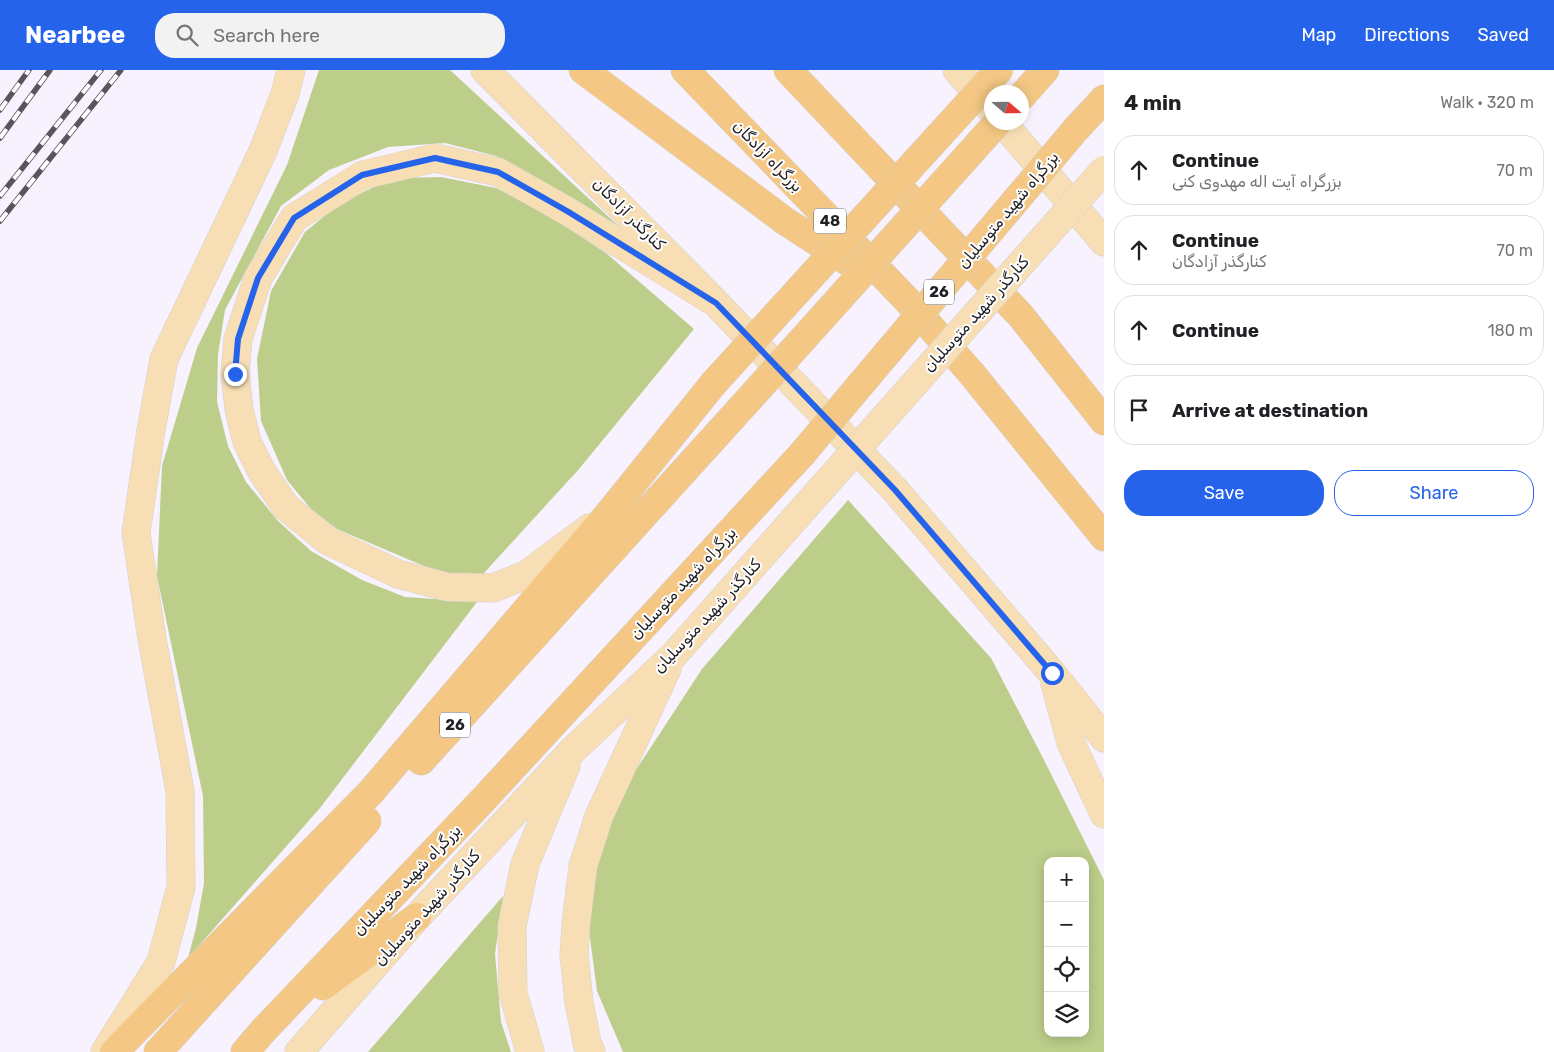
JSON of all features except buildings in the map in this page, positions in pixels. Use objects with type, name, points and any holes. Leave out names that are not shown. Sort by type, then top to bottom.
[{"type":"highway","points":[[583,70],[785,221],[906,299]]},
{"type":"highway","name":"بزرگراه آزادگان","points":[[685,70],[906,299],[972,374],[1104,537]]},
{"type":"highway","points":[[788,70],[1021,316],[1104,421]]},
{"type":"highway","points":[[114,1052],[370,793],[610,512],[713,384],[999,70]]},
{"type":"highway","points":[[1029,88],[1043,72]]},
{"type":"highway","name":"بزرگراه شهید متوسلیان","points":[[253,1042],[482,800],[802,454],[1076,129],[1104,99]]},
{"type":"highway","name":"26","points":[[158,1052],[991,130]]},
{"type":"highway","points":[[253,1042],[417,916]]},
{"type":"main road","points":[[104,1052],[161,962],[181,887],[180,791],[152,639],[136,534],[151,430],[164,359],[264,151],[285,94],[290,70]]},
{"type":"main road","name":"کنارگذر آزادگان","points":[[485,70],[716,303],[895,490],[1052,673],[1104,738]]},
{"type":"main road","points":[[957,70],[984,101]]},
{"type":"main road","points":[[1009,130],[1104,242]]},
{"type":"main road","points":[[610,512],[526,575],[493,588],[446,587],[398,574],[328,540],[286,507],[262,472],[247,442],[239,408],[235,374],[238,339],[258,278],[294,218],[362,175],[435,158],[498,172],[567,211],[716,303]]},
{"type":"main road","name":"کنارگذر شهید متوسلیان","points":[[300,1052],[417,916],[573,750],[673,656],[1104,170]]},
{"type":"main road","points":[[591,1052],[587,1043],[579,1002],[574,955],[583,866],[599,816],[673,656]]},
{"type":"main road","points":[[1052,673],[1071,743],[1104,814]]},
{"type":"main road","points":[[530,1052],[513,993],[512,926],[525,864],[573,750]]},
{"type":"green space","points":[[319,70],[450,70],[638,244],[496,156],[445,143],[388,147],[329,170],[281,206],[225,310],[218,354],[217,402],[228,446],[246,482],[278,521],[311,551],[362,580],[405,597],[477,602],[320,808],[188,958],[196,928],[204,883],[203,796],[157,576],[162,466],[197,348],[287,165]]},
{"type":"green space","points":[[441,177],[496,188],[551,217],[606,253],[694,329],[579,469],[473,585],[337,529],[311,509],[287,480],[261,421],[257,359],[271,291],[305,232],[339,204],[376,186],[405,178]]},
{"type":"green space","points":[[848,500],[991,658],[1104,880],[1104,1052],[623,1052],[597,991],[588,923],[591,875],[615,802],[702,669]]},
{"type":"green space","points":[[503,896],[495,954],[501,1022],[511,1052],[368,1052]]},
{"type":"railway","points":[[0,110],[29,70]]},
{"type":"railway","points":[[0,138],[50,70]]},
{"type":"railway","points":[[0,196],[101,70]]},
{"type":"railway","points":[[0,221],[121,70]]},
{"type":"route","points":[[235,374],[238,339],[258,278],[294,218],[362,175],[435,158],[498,172],[567,211],[716,303],[895,490],[1052,673]]}]
